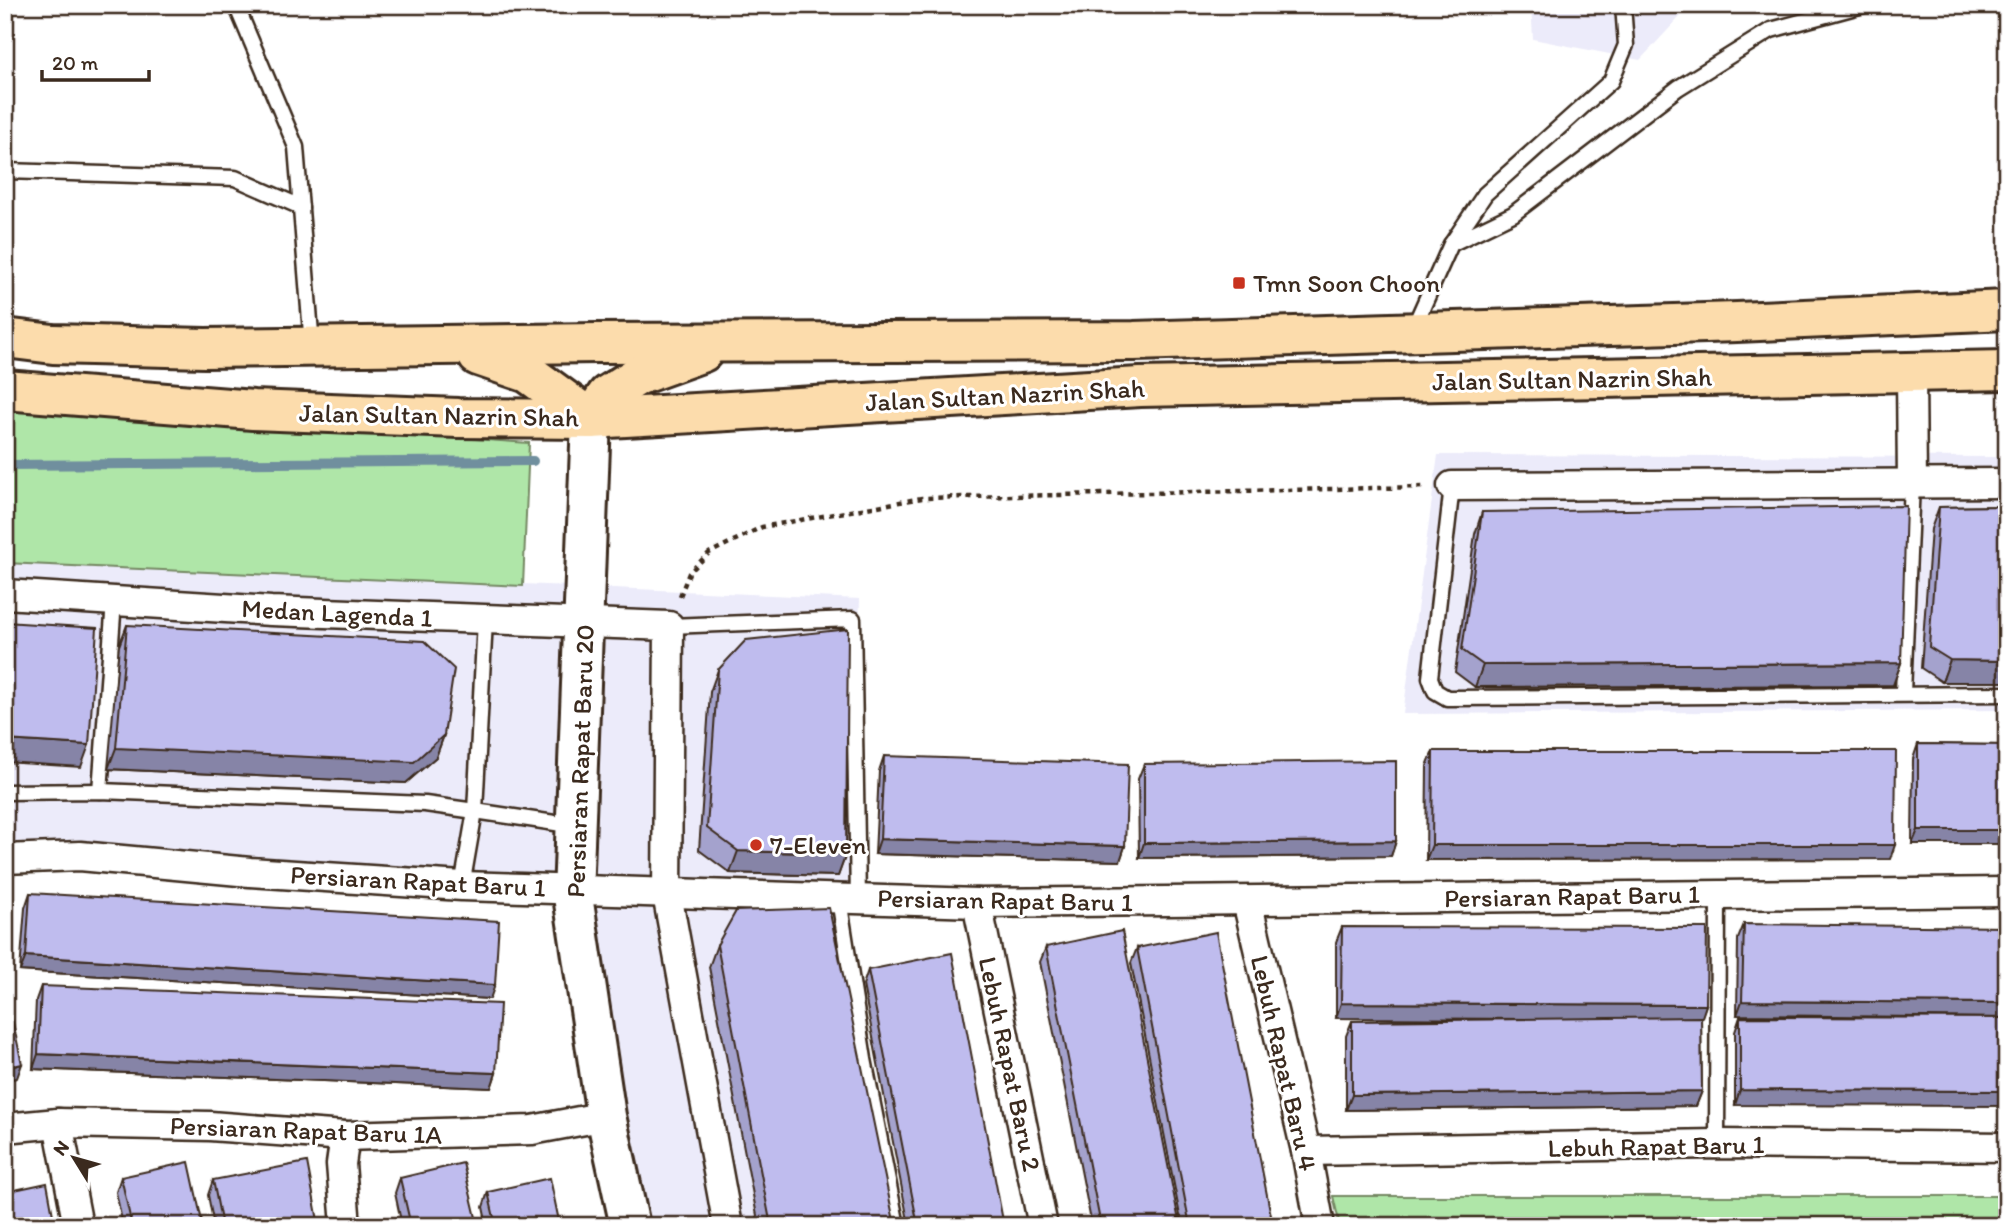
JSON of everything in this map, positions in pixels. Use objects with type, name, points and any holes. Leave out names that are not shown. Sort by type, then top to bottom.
[{"type":"highway","name":"Jalan Sultan Nazrin Shah","points":[[5,338],[53,344],[191,348],[1134,341],[1737,322],[2007,310]]},
{"type":"highway","points":[[448,347],[528,373],[591,418],[607,395],[639,375],[734,342]]},
{"type":"highway","name":"Jalan Sultan Nazrin Shah","points":[[5,390],[253,410],[458,418],[591,418],[1140,387],[2007,370]]},
{"type":"street","points":[[1911,372],[1912,484]]},
{"type":"street","name":"Persiaran Rapat Baru 20","points":[[591,418],[573,887],[606,1116],[630,1226]]},
{"type":"street","points":[[1452,486],[2007,483]]},
{"type":"street","name":"Medan Lagenda 1","points":[[5,594],[485,620],[585,621],[669,626]]},
{"type":"street","points":[[669,626],[667,894],[728,1226]]},
{"type":"street","name":"Persiaran Rapat Baru 1","points":[[5,859],[80,856],[250,872],[462,886],[573,887],[667,894],[977,903],[2007,892]]},
{"type":"street","name":"Lebuh Rapat Baru 4","points":[[1247,901],[1306,1151],[1320,1226]]},
{"type":"street","name":"Lebuh Rapat Baru 2","points":[[977,903],[1043,1226]]},
{"type":"street","name":"Persiaran Rapat Baru 1A","points":[[5,1128],[58,1123],[210,1126],[345,1136],[532,1130],[606,1116]]},
{"type":"street","points":[[58,1123],[78,1226]]},
{"type":"street","points":[[345,1136],[341,1164],[346,1226]]},
{"type":"street","name":"Lebuh Rapat Baru 1","points":[[1306,1151],[1717,1144],[2007,1147]]},
{"type":"lane","points":[[236,5],[296,147],[312,347]]},
{"type":"lane","points":[[1413,331],[1451,244],[1485,194],[1611,81],[1626,45],[1623,5]]},
{"type":"lane","points":[[1451,244],[1513,214],[1678,88],[1771,30],[1863,5]]},
{"type":"lane","points":[[5,171],[235,178],[301,207]]},
{"type":"lane","points":[[1903,693],[1912,484]]},
{"type":"lane","points":[[1452,486],[1430,678],[1434,691],[1447,698],[2007,694]]},
{"type":"lane","points":[[100,791],[114,601]]},
{"type":"lane","points":[[669,626],[853,619],[848,898],[863,1059],[897,1226]]},
{"type":"lane","points":[[462,886],[475,811],[485,620]]},
{"type":"lane","points":[[5,792],[100,791],[425,804],[575,827]]},
{"type":"lane","points":[[1717,1144],[1718,895]]},
{"type":"path","points":[[669,626],[689,573],[709,553],[762,527],[922,498],[1452,486]]},
{"type":"shaded area","points":[[1531,5],[1691,5],[1640,60],[1533,39]]},
{"type":"shaded area","points":[[1438,455],[2007,457],[2007,710],[1403,714]]},
{"type":"shaded area","points":[[5,561],[860,599],[848,934],[902,1226],[632,1226],[579,894],[5,850]]},
{"type":"green space","points":[[5,405],[529,443],[523,586],[5,563]]},
{"type":"green space","points":[[1333,1196],[2007,1196],[2007,1226],[1340,1226]]},
{"type":"building","points":[[1906,506],[1901,663],[1483,665],[1462,650],[1482,512]]},
{"type":"building","points":[[2007,506],[2007,661],[1950,660],[1929,647],[1939,507]]},
{"type":"building","points":[[5,622],[97,628],[89,745],[5,740]]},
{"type":"building","points":[[127,625],[424,641],[454,669],[444,735],[414,762],[116,748]]},
{"type":"building","points":[[848,629],[846,854],[738,851],[707,828],[718,670],[746,640]]},
{"type":"building","points":[[1918,744],[2007,745],[2007,830],[1918,830]]},
{"type":"building","points":[[1433,751],[1896,751],[1895,845],[1432,845]]},
{"type":"building","points":[[884,756],[1128,764],[1125,846],[880,839]]},
{"type":"building","points":[[1396,761],[1396,841],[1144,843],[1144,764]]},
{"type":"building","points":[[30,893],[499,921],[495,985],[26,956]]},
{"type":"building","points":[[829,908],[895,1226],[771,1226],[717,945],[736,911]]},
{"type":"building","points":[[1744,924],[2007,927],[2007,1003],[1742,1001]]},
{"type":"building","points":[[1342,927],[1707,928],[1706,1005],[1341,1003]]},
{"type":"building","points":[[1122,931],[1180,1226],[1101,1226],[1046,947]]},
{"type":"building","points":[[1216,932],[1273,1226],[1190,1226],[1137,948]]},
{"type":"building","points":[[952,953],[1004,1226],[918,1226],[868,970]]},
{"type":"building","points":[[5,986],[22,1064],[5,1068]]},
{"type":"building","points":[[41,986],[500,1004],[496,1073],[38,1054]]},
{"type":"building","points":[[1701,1017],[1702,1091],[1352,1095],[1352,1021]]},
{"type":"building","points":[[1740,1017],[2007,1018],[2007,1091],[1740,1090]]},
{"type":"building","points":[[189,1162],[203,1226],[132,1226],[121,1177]]},
{"type":"building","points":[[307,1162],[319,1226],[222,1226],[213,1180]]},
{"type":"building","points":[[463,1163],[478,1226],[411,1226],[400,1178]]},
{"type":"building","points":[[550,1178],[560,1226],[496,1226],[488,1192]]},
{"type":"building","points":[[47,1183],[55,1226],[5,1226],[5,1192]]},
{"type":"waterway","points":[[5,465],[533,461]]},
{"type":"place","name":"Tmn Soon Choon","points":[[1239,283]]},
{"type":"place","name":"7-Eleven","points":[[756,845]]}]
